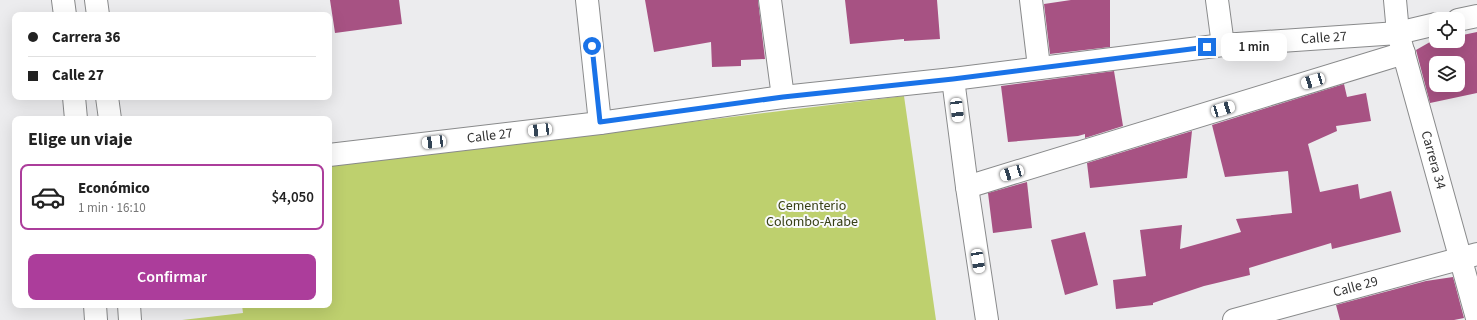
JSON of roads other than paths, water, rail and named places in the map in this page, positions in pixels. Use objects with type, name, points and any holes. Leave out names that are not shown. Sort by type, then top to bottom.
[{"type":"street","points":[[63,0],[65,12]]},
{"type":"street","points":[[96,0],[98,12]]},
{"type":"street","points":[[587,0],[600,122]]},
{"type":"street","points":[[770,0],[783,97]]},
{"type":"street","points":[[1031,0],[1039,67]]},
{"type":"street","points":[[1216,0],[1223,45]]},
{"type":"street","name":"Carrera 34","points":[[1395,0],[1398,33],[1469,256],[1477,318]]},
{"type":"street","points":[[1465,19],[1477,16]]},
{"type":"street","name":"Calle 27","points":[[332,155],[600,122],[783,97],[953,79],[1223,45],[1398,33],[1429,26]]},
{"type":"street","points":[[967,187],[1404,53]]},
{"type":"street","points":[[953,79],[967,187],[987,320]]},
{"type":"street","points":[[74,100],[76,116]]},
{"type":"street","points":[[107,100],[110,116]]},
{"type":"street","name":"Calle 29","points":[[1234,320],[1469,256]]},
{"type":"street","points":[[95,308],[96,320]]},
{"type":"street","points":[[129,308],[130,320]]},
{"type":"park label","name":"Cementerio Colombo-Arabe","points":[[812,214]]}]
